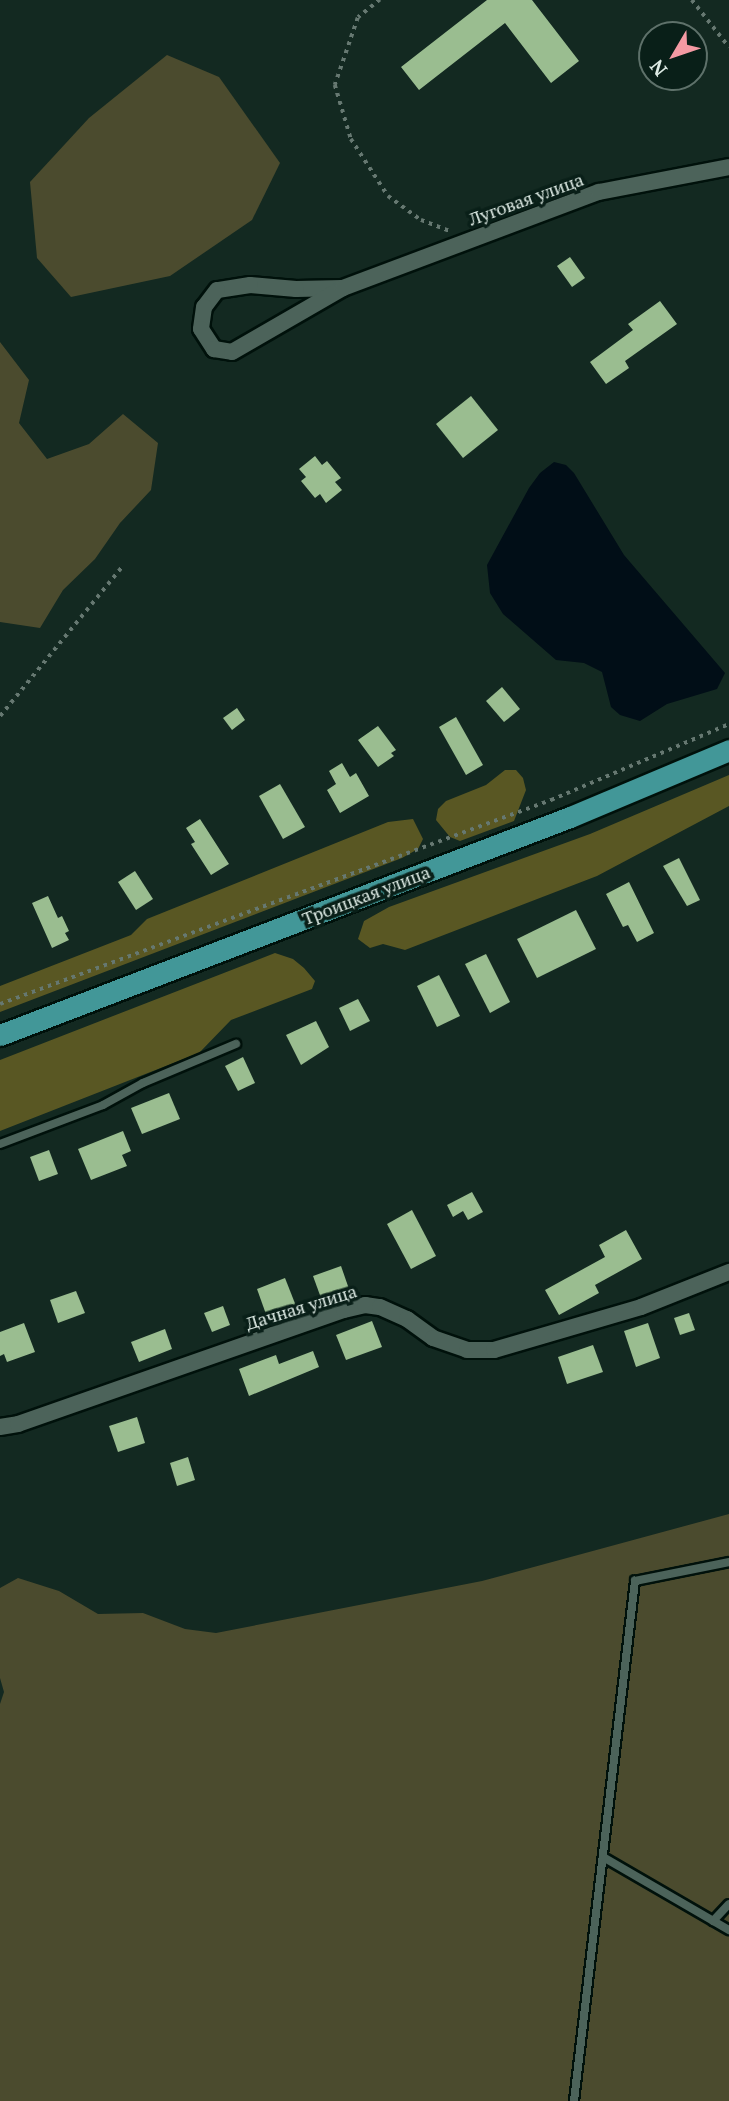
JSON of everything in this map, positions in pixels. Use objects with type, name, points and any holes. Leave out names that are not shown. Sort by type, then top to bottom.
[{"type":"main road","name":"Троицкая улица","points":[[0,1035],[569,817],[729,750]]},
{"type":"street","name":"Луговая улица","points":[[343,288],[296,289],[250,285],[217,290],[204,307],[201,329],[214,349],[232,352],[343,288],[599,192],[729,167]]},
{"type":"street","name":"Дачная улица","points":[[0,1427],[18,1424],[365,1305],[380,1307],[407,1319],[433,1338],[467,1350],[494,1350],[641,1307],[729,1272]]},
{"type":"lane","points":[[0,1144],[103,1105],[143,1083],[236,1045]]},
{"type":"lane","points":[[574,2101],[635,1581],[729,1562]]},
{"type":"lane","points":[[603,1857],[729,1930]]},
{"type":"lane","points":[[713,1921],[729,1904]]},
{"type":"path","points":[[380,0],[358,18],[335,85],[351,139],[388,196],[421,219],[472,240]]},
{"type":"path","points":[[691,0],[729,47]]},
{"type":"path","points":[[0,716],[121,568]]},
{"type":"path","points":[[0,1004],[551,800],[729,724]]},
{"type":"shaded area","points":[[167,55],[219,77],[280,163],[252,220],[170,276],[71,297],[37,258],[30,182],[89,118]]},
{"type":"shaded area","points":[[0,342],[29,380],[19,423],[47,459],[89,444],[123,414],[158,443],[151,490],[120,523],[95,559],[63,590],[40,628],[0,622]]},
{"type":"shaded area","points":[[554,462],[566,465],[574,473],[624,555],[725,673],[717,689],[667,704],[640,721],[620,715],[611,707],[602,672],[584,663],[556,660],[503,614],[490,593],[487,565],[529,488],[540,473]]},
{"type":"shaded area","points":[[505,770],[516,770],[523,778],[526,790],[514,821],[460,841],[450,837],[436,820],[438,809],[446,801],[486,785]]},
{"type":"shaded area","points":[[729,775],[729,806],[597,876],[405,950],[383,944],[370,948],[358,939],[364,921],[389,907],[590,834]]},
{"type":"shaded area","points":[[413,819],[423,839],[418,849],[402,858],[0,1012],[0,986],[131,935],[147,919],[388,822]]},
{"type":"shaded area","points":[[275,953],[293,959],[304,968],[315,981],[312,989],[231,1020],[199,1053],[0,1131],[0,1060]]},
{"type":"shaded area","points":[[729,1514],[729,2101],[0,2101],[0,1704],[4,1692],[0,1678],[0,1588],[18,1578],[59,1591],[98,1614],[143,1613],[185,1629],[216,1633],[482,1581]]},
{"type":"building","points":[[487,0],[532,0],[579,61],[551,83],[505,23],[419,90],[401,67]]},
{"type":"building","points":[[570,257],[585,278],[572,287],[557,266]]},
{"type":"building","points":[[660,301],[677,324],[625,361],[629,368],[606,384],[590,362],[633,330],[628,324]]},
{"type":"building","points":[[471,396],[498,430],[463,458],[436,424]]},
{"type":"building","points":[[315,456],[322,465],[327,461],[341,478],[335,482],[342,490],[326,503],[320,494],[315,498],[301,481],[306,477],[299,469]]},
{"type":"building","points":[[502,687],[520,709],[504,722],[486,701]]},
{"type":"building","points":[[237,708],[245,720],[232,730],[223,718]]},
{"type":"building","points":[[456,717],[483,765],[466,775],[439,727]]},
{"type":"building","points":[[378,726],[396,750],[391,753],[394,756],[378,767],[358,740]]},
{"type":"building","points":[[342,763],[350,777],[356,773],[369,796],[340,813],[327,790],[336,784],[329,771]]},
{"type":"building","points":[[280,784],[305,827],[283,839],[259,796]]},
{"type":"building","points":[[200,819],[229,864],[211,875],[191,844],[195,842],[186,828]]},
{"type":"building","points":[[679,858],[700,900],[687,906],[663,866]]},
{"type":"building","points":[[135,871],[153,899],[136,910],[118,882]]},
{"type":"building","points":[[629,882],[654,933],[637,942],[628,925],[623,927],[606,894]]},
{"type":"building","points":[[48,896],[58,918],[62,916],[69,931],[65,933],[69,940],[52,948],[32,903]]},
{"type":"building","points":[[576,910],[596,949],[537,978],[517,939]]},
{"type":"building","points":[[486,954],[510,1002],[490,1013],[465,964]]},
{"type":"building","points":[[439,975],[460,1016],[437,1027],[417,986]]},
{"type":"building","points":[[358,999],[370,1021],[350,1031],[339,1008]]},
{"type":"building","points":[[316,1021],[329,1047],[301,1065],[286,1035]]},
{"type":"building","points":[[243,1057],[255,1083],[238,1091],[225,1066]]},
{"type":"building","points":[[169,1093],[180,1119],[142,1134],[131,1108]]},
{"type":"building","points":[[123,1131],[131,1151],[122,1155],[127,1166],[91,1180],[78,1149]]},
{"type":"building","points":[[49,1150],[58,1174],[39,1181],[30,1157]]},
{"type":"building","points":[[472,1192],[483,1212],[468,1220],[463,1211],[453,1217],[447,1205]]},
{"type":"building","points":[[412,1210],[436,1256],[411,1269],[387,1224]]},
{"type":"building","points":[[626,1230],[642,1259],[595,1285],[599,1293],[559,1315],[545,1290],[605,1257],[599,1245]]},
{"type":"building","points":[[341,1266],[349,1289],[321,1298],[313,1276]]},
{"type":"building","points":[[285,1278],[296,1306],[267,1317],[257,1289]]},
{"type":"building","points":[[76,1291],[85,1313],[58,1323],[50,1300]]},
{"type":"building","points":[[223,1306],[230,1325],[212,1332],[204,1313]]},
{"type":"building","points":[[689,1313],[695,1330],[680,1335],[674,1318]]},
{"type":"building","points":[[372,1321],[382,1347],[346,1360],[336,1335]]},
{"type":"building","points":[[24,1323],[35,1352],[7,1362],[4,1354],[0,1356],[0,1332]]},
{"type":"building","points":[[648,1323],[660,1358],[636,1367],[624,1331]]},
{"type":"building","points":[[165,1329],[172,1349],[139,1362],[131,1342]]},
{"type":"building","points":[[593,1345],[603,1372],[567,1384],[558,1357]]},
{"type":"building","points":[[313,1351],[319,1367],[249,1396],[239,1369],[276,1355],[279,1364]]},
{"type":"building","points":[[137,1417],[145,1443],[118,1452],[109,1426]]},
{"type":"building","points":[[188,1457],[195,1480],[177,1486],[170,1463]]}]
